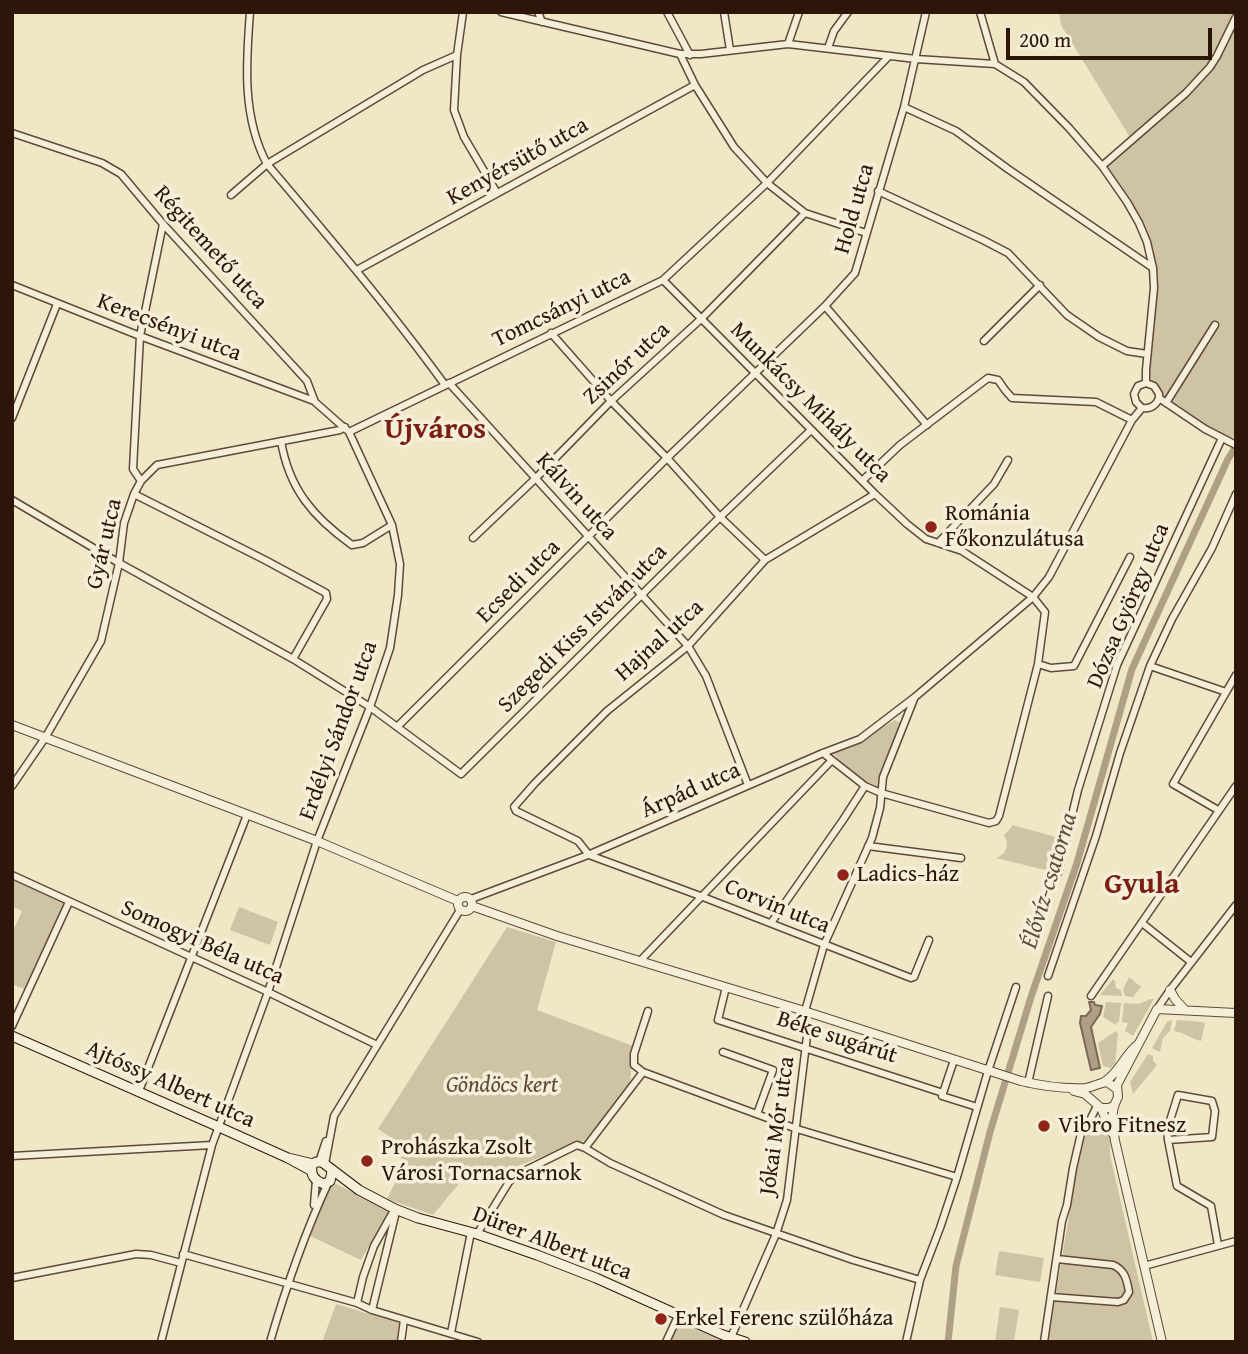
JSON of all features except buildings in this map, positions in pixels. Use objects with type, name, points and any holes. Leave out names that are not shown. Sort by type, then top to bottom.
[{"type":"main road","name":"Ajtóssy Albert utca","points":[[12,1036],[322,1172]]},
{"type":"main road","name":"Dürer Albert utca","points":[[322,1172],[395,1209],[474,1233],[596,1278],[679,1314],[730,1340],[745,1342]]},
{"type":"street","name":"Kálvin utca","points":[[250,12],[246,57],[249,104],[255,135],[267,164],[357,270],[447,384],[688,646],[706,676],[748,785]]},
{"type":"street","points":[[463,12],[454,110],[464,137],[496,193]]},
{"type":"street","points":[[501,12],[680,54],[788,44],[916,59],[995,64],[1024,82],[1069,128],[1102,166],[1139,223],[1147,242],[1154,288],[1146,383]]},
{"type":"street","points":[[538,12],[542,22]]},
{"type":"street","points":[[667,12],[690,55]]},
{"type":"street","points":[[724,12],[730,50]]},
{"type":"street","points":[[788,44],[799,12]]},
{"type":"street","points":[[828,48],[834,31],[848,12]]},
{"type":"street","name":"Hold utca","points":[[754,373],[855,274],[904,107],[926,12]]},
{"type":"street","points":[[980,12],[995,64]]},
{"type":"street","points":[[1102,166],[1186,93],[1210,67],[1236,17]]},
{"type":"street","points":[[680,54],[695,85],[734,147],[767,183],[805,213],[866,233]]},
{"type":"street","points":[[231,195],[267,164],[423,70],[457,55]]},
{"type":"street","name":"Tomcsányi utca","points":[[141,481],[157,465],[347,430],[663,280],[767,183],[889,56]]},
{"type":"street","name":"Kenyérsütő utca","points":[[357,270],[695,85]]},
{"type":"street","points":[[904,107],[956,131],[1153,268]]},
{"type":"street","name":"Régitemető utca","points":[[12,133],[102,163],[121,174],[163,224],[307,381],[314,402],[347,430]]},
{"type":"street","points":[[878,191],[1008,253],[1067,315],[1099,337],[1127,351],[1147,354]]},
{"type":"street","name":"Zsinór utca","points":[[472,538],[536,478],[611,401],[701,319],[805,213]]},
{"type":"street","name":"Gyár utca","points":[[12,786],[45,737],[101,641],[119,563],[124,523],[141,481],[133,469],[141,336],[163,224]]},
{"type":"street","name":"Munkácsy Mihály utca","points":[[663,280],[907,524],[926,539],[962,551],[1033,597]]},
{"type":"street","name":"Kerecsényi utca","points":[[12,285],[314,402]]},
{"type":"street","points":[[984,341],[1040,285]]},
{"type":"street","points":[[12,418],[15,402],[57,304]]},
{"type":"street","points":[[825,306],[927,425]]},
{"type":"street","points":[[1166,403],[1215,325]]},
{"type":"street","points":[[551,333],[720,517],[765,560]]},
{"type":"street","name":"Ecsedi utca","points":[[397,727],[754,373]]},
{"type":"street","points":[[862,481],[900,445],[988,378],[998,380],[1012,398],[1096,402],[1132,420]]},
{"type":"street","points":[[1159,398],[1151,408],[1142,408],[1136,402],[1134,394],[1138,386],[1146,383],[1154,386],[1159,398],[1205,429],[1236,445]]},
{"type":"street","name":"Árpád utca","points":[[474,903],[860,739],[915,697],[1033,597],[1049,577],[1132,420],[1142,408]]},
{"type":"street","name":"Erdélyi Sándor utca","points":[[161,1342],[212,1145],[268,992],[317,841],[390,648],[400,564],[392,525],[347,430]]},
{"type":"street","name":"Szegedi Kiss István utca","points":[[12,500],[119,563],[293,659],[370,706],[461,774],[811,430]]},
{"type":"street","name":"Dózsa György utca","points":[[1058,873],[1078,790],[1117,665],[1223,439]]},
{"type":"street","points":[[281,441],[290,474],[307,505],[334,532],[352,545],[363,543],[392,525]]},
{"type":"street","points":[[938,543],[994,484],[1008,460]]},
{"type":"street","points":[[134,494],[265,559],[326,593],[327,599],[293,659]]},
{"type":"street","name":"Hajnal utca","points":[[514,807],[534,783],[607,711],[688,646],[765,560],[875,494]]},
{"type":"street","name":"Dózsa György utca","points":[[1048,976],[1150,667],[1172,619],[1212,548],[1236,494]]},
{"type":"street","points":[[1038,664],[1051,668],[1074,666],[1130,557]]},
{"type":"street","points":[[823,753],[865,786],[881,793],[989,824],[996,821],[1038,664],[1045,612],[1033,597]]},
{"type":"street","name":"Dózsa György utca","points":[[1150,667],[1226,692]]},
{"type":"street","points":[[1218,810],[1173,784],[1236,676]]},
{"type":"street","name":"Jókai Mór utca","points":[[730,1340],[776,1234],[787,1200],[806,1049],[806,1011],[824,945],[872,838],[880,808],[883,777],[915,697]]},
{"type":"street","points":[[897,710],[907,717]]},
{"type":"street","points":[[12,725],[317,841],[467,911],[474,903]]},
{"type":"street","points":[[640,961],[832,760]]},
{"type":"street","points":[[771,923],[865,786]]},
{"type":"street","points":[[1091,996],[1236,786]]},
{"type":"street","name":"Corvin utca","points":[[514,807],[516,811],[578,841],[589,855],[911,978],[914,977],[929,940]]},
{"type":"street","points":[[139,1091],[247,815]]},
{"type":"street","points":[[868,846],[961,858]]},
{"type":"street","name":"Somogyi Béla utca","points":[[12,875],[377,1045]]},
{"type":"street","points":[[270,1342],[287,1283],[313,1214],[334,1116],[400,1010],[464,896],[474,903],[557,936],[806,1011],[1024,1082],[1079,1092],[1097,1104],[1109,1108],[1114,1106]]},
{"type":"street","points":[[12,1026],[69,902]]},
{"type":"street","points":[[1162,1342],[1115,1141],[1112,1118],[1114,1106],[1118,1097],[1119,1078],[1135,1054],[1157,1009],[1236,905]]},
{"type":"street","points":[[1142,923],[1191,962]]},
{"type":"street","name":"Béke sugárút","points":[[726,987],[718,1020],[943,1093],[942,1096],[977,1107]]},
{"type":"street","points":[[906,1342],[920,1280],[957,1177],[1016,987]]},
{"type":"street","points":[[1170,990],[1185,1010]]},
{"type":"street","points":[[1024,1082],[1048,996]]},
{"type":"street","points":[[1157,1009],[1236,1013]]},
{"type":"street","points":[[648,1011],[634,1054],[634,1065],[643,1072],[797,1129],[957,1177]]},
{"type":"street","points":[[1050,1087],[1088,1088],[1100,1084],[1111,1078],[1139,1043]]},
{"type":"street","points":[[723,1052],[773,1070],[757,1114]]},
{"type":"street","points":[[943,1093],[954,1060]]},
{"type":"street","points":[[585,1148],[643,1072]]},
{"type":"street","points":[[1115,1141],[1093,1090],[1100,1084],[1111,1083],[1117,1089]]},
{"type":"street","points":[[1168,1140],[1212,1137],[1215,1111],[1212,1101],[1178,1095],[1167,1130],[1168,1140],[1177,1186],[1211,1206],[1218,1245]]},
{"type":"street","points":[[1044,1342],[1062,1221],[1073,1168],[1084,1125],[1097,1104]]},
{"type":"street","points":[[451,1333],[474,1233],[509,1182],[518,1174],[577,1144],[610,1163],[724,1215],[853,1260],[920,1280]]},
{"type":"street","points":[[12,1156],[212,1145]]},
{"type":"street","points":[[313,1214],[322,1172]]},
{"type":"street","points":[[357,1303],[374,1245],[395,1209]]},
{"type":"street","points":[[372,1310],[395,1209]]},
{"type":"street","points":[[1144,1266],[1236,1241]]},
{"type":"street","points":[[12,1278],[136,1254],[181,1263]]},
{"type":"street","points":[[183,1254],[357,1303],[478,1342]]},
{"type":"street","points":[[1051,1297],[1118,1302],[1124,1300],[1129,1292],[1126,1278],[1119,1268],[1113,1265],[1057,1259]]},
{"type":"street","points":[[666,1342],[679,1314]]},
{"type":"street","points":[[401,1342],[404,1320]]},
{"type":"green space","points":[[1059,12],[1236,12],[1236,434],[1232,438],[1205,429],[1159,398],[1159,394],[1146,383],[1154,288],[1147,242],[1102,166],[1131,139],[1061,25]]},
{"type":"green space","points":[[895,720],[902,724],[879,787],[855,777],[833,753],[858,742]]},
{"type":"green space","points":[[1012,825],[1067,840],[1058,873],[996,858],[1005,851],[1007,842],[1004,835]]},
{"type":"green space","points":[[12,880],[64,903],[24,989],[12,984],[12,933],[22,911],[12,906]]},
{"type":"green space","points":[[239,907],[278,922],[270,945],[230,930]]},
{"type":"green space","name":"Göndöcs kert","points":[[507,927],[556,942],[537,1010],[633,1046],[630,1085],[585,1140],[510,1169],[462,1180],[433,1215],[387,1199],[406,1161],[399,1157],[406,1147],[378,1129]]},
{"type":"green space","points":[[1129,977],[1141,987],[1133,997],[1125,996],[1123,989]]},
{"type":"green space","points":[[1113,979],[1122,996],[1100,995]]},
{"type":"green space","points":[[1154,999],[1133,1036],[1125,1031],[1128,1023],[1122,1022],[1124,1003],[1139,1004]]},
{"type":"green space","points":[[1106,1002],[1121,1003],[1119,1022],[1116,1025],[1103,1017]]},
{"type":"green space","points":[[1172,1020],[1170,1031],[1163,1038],[1160,1052],[1152,1048],[1167,1022]]},
{"type":"green space","points":[[1177,1020],[1205,1024],[1201,1041],[1174,1031]]},
{"type":"green space","points":[[1116,1031],[1115,1064],[1111,1068],[1103,1066],[1098,1043]]},
{"type":"green space","points":[[1148,1054],[1153,1056],[1157,1065],[1133,1094],[1130,1082]]},
{"type":"green space","points":[[1093,1118],[1104,1121],[1110,1137],[1110,1155],[1153,1342],[1048,1342],[1083,1131]]},
{"type":"green space","points":[[332,1182],[390,1210],[361,1260],[306,1234],[322,1184]]},
{"type":"green space","points":[[999,1251],[1044,1258],[1040,1282],[995,1275]]},
{"type":"green space","points":[[336,1304],[399,1323],[397,1342],[322,1342]]},
{"type":"green space","points":[[1000,1307],[1019,1310],[1014,1342],[995,1342]]},
{"type":"green space","points":[[679,1322],[722,1341],[669,1342]]},
{"type":"shaded area","points":[[1089,1002],[1102,1006],[1091,1027],[1100,1068],[1091,1070],[1080,1023],[1081,1016],[1086,1016],[1091,1010]]},
{"type":"waterway","name":"Élővíz-csatorna","points":[[948,1342],[956,1266],[990,1132],[1031,997],[1077,863],[1132,669],[1236,446]]},
{"type":"place","name":"Románia Főkonzulátusa","points":[[931,527]]},
{"type":"place","name":"Ladics-ház","points":[[843,875]]},
{"type":"place","name":"Vibro Fitnesz","points":[[1044,1126]]},
{"type":"place","name":"Prohászka Zsolt Városi Tornacsarnok","points":[[367,1161]]},
{"type":"place","name":"Erkel Ferenc szülőháza","points":[[661,1319]]},
{"type":"district","name":"Újváros","points":[[435,430]]},
{"type":"district","name":"Gyula","points":[[1142,885]]}]
